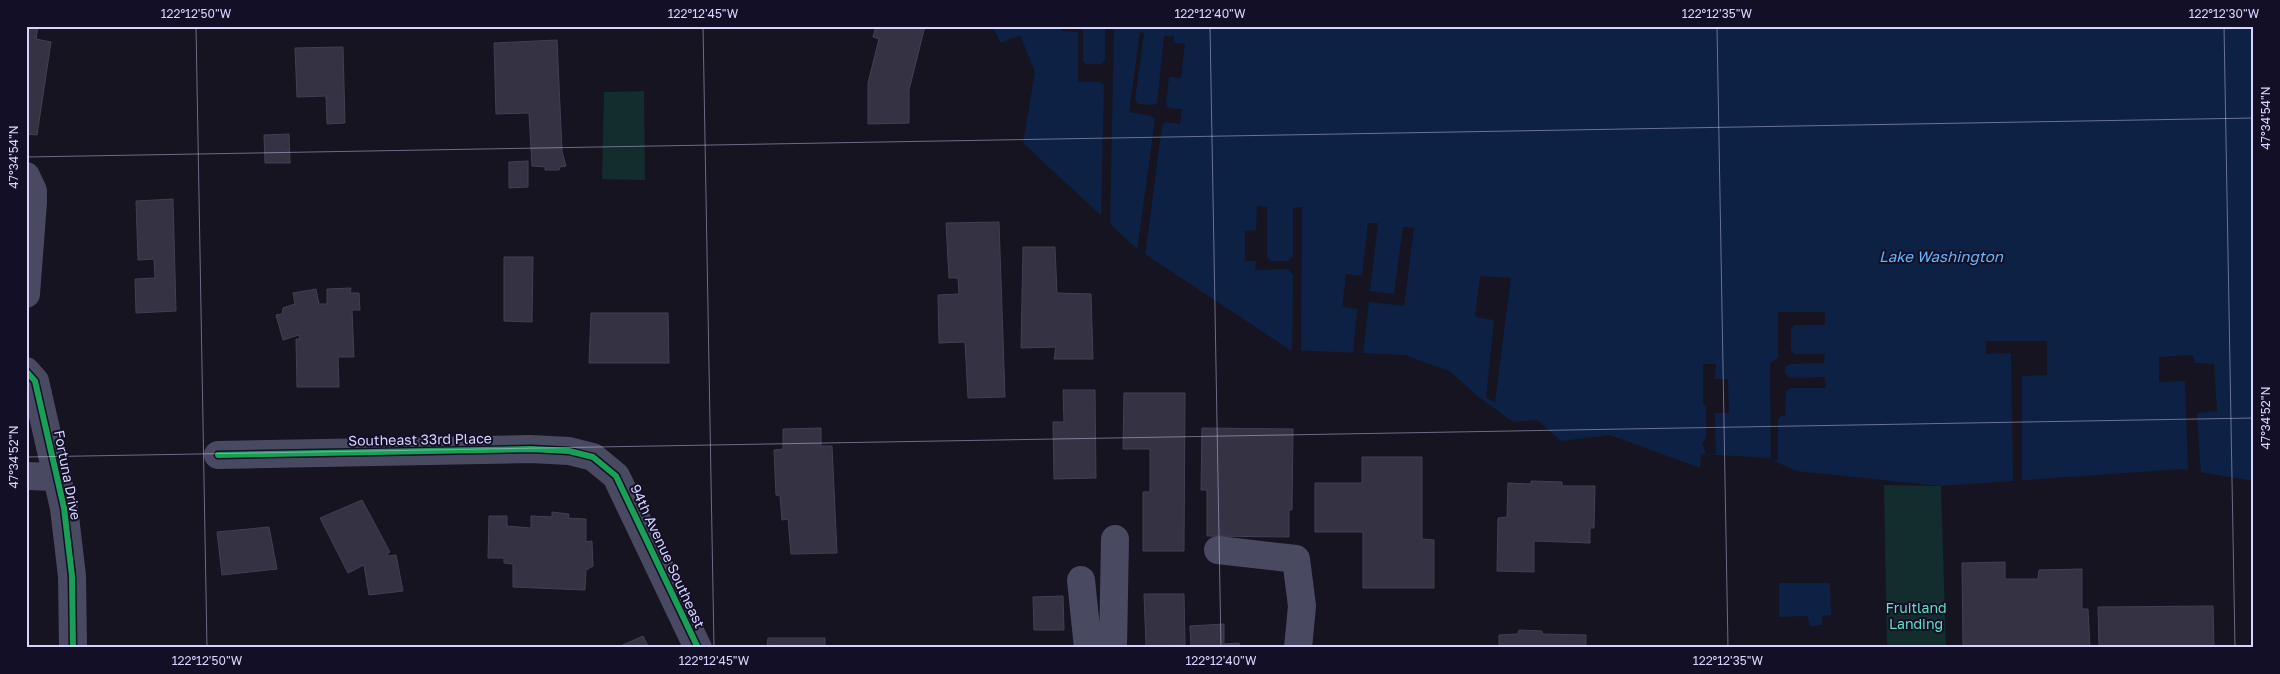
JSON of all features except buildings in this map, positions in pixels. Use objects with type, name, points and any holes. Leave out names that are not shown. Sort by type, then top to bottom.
[{"type":"street","points":[[26,176],[33,191],[34,202],[26,294]]},
{"type":"street","name":"Fortuna Drive","points":[[26,371],[35,381],[64,508],[72,576],[73,648]]},
{"type":"street","name":"Southeast 33rd Place","points":[[218,455],[531,449],[569,451],[593,457],[616,476]]},
{"type":"street","points":[[26,476],[56,477]]},
{"type":"street","name":"94th Avenue Southeast","points":[[616,476],[698,648]]},
{"type":"street","points":[[1113,648],[1115,539]]},
{"type":"street","points":[[1218,550],[1296,559],[1302,606],[1298,648]]},
{"type":"street","points":[[1081,580],[1088,648]]},
{"type":"green space","points":[[644,91],[645,180],[602,179],[604,92]]},
{"type":"green space","name":"Fruitland Landing","points":[[1884,485],[1941,486],[1946,648],[1887,648]]},
{"type":"water","name":"Lake Washington","points":[[992,26],[2254,26],[2254,481],[2182,469],[1941,486],[1796,471],[1768,458],[1701,454],[1700,468],[1610,435],[1561,441],[1537,420],[1513,422],[1476,395],[1451,372],[1405,355],[1290,350],[1136,248],[1023,143],[1035,72],[1020,35],[1001,43]]},
{"type":"water","points":[[1779,583],[1830,583],[1831,615],[1822,616],[1822,625],[1810,626],[1807,616],[1779,617]]},
{"type":"pier","points":[[1061,26],[1083,26],[1083,60],[1086,64],[1101,64],[1105,60],[1105,26],[1114,26],[1110,227],[1101,218],[1104,85],[1099,82],[1078,82],[1078,32],[1061,31]]},
{"type":"pier","points":[[1140,32],[1144,33],[1135,100],[1138,104],[1153,105],[1157,103],[1164,36],[1174,36],[1174,43],[1185,44],[1181,78],[1169,77],[1166,104],[1169,108],[1182,109],[1180,124],[1165,122],[1162,126],[1145,256],[1137,251],[1155,119],[1151,116],[1129,112]]},
{"type":"pier","points":[[1257,206],[1267,207],[1267,257],[1271,261],[1288,261],[1293,256],[1293,208],[1302,207],[1301,353],[1292,352],[1293,275],[1288,269],[1255,270],[1256,261],[1245,261],[1245,231],[1256,230]]},
{"type":"pier","points":[[1368,223],[1378,223],[1370,291],[1394,294],[1403,227],[1414,228],[1404,306],[1369,302],[1363,354],[1353,353],[1357,309],[1342,307],[1346,274],[1362,276]]},
{"type":"pier","points":[[1480,276],[1511,278],[1495,402],[1486,398],[1494,320],[1475,317]]},
{"type":"pier","points":[[1778,312],[1825,312],[1825,325],[1795,325],[1791,329],[1791,350],[1795,354],[1825,354],[1824,363],[1790,364],[1785,367],[1785,373],[1790,378],[1825,377],[1826,388],[1790,388],[1786,392],[1785,416],[1781,416],[1778,420],[1778,460],[1771,460],[1770,364],[1778,357]]},
{"type":"pier","points":[[1986,341],[2047,341],[2047,375],[2022,376],[2022,483],[2013,484],[2011,353],[1986,354]]},
{"type":"pier","points":[[2193,355],[2195,363],[2214,364],[2217,411],[2197,413],[2201,475],[2188,473],[2185,381],[2159,382],[2159,357]]},
{"type":"pier","points":[[1703,364],[1716,364],[1715,379],[1728,379],[1729,413],[1715,413],[1716,454],[1706,454],[1702,443],[1706,438],[1706,406],[1703,403]]},
{"type":"cycle path","points":[[26,371],[35,381],[64,508],[72,576],[73,648]]},
{"type":"cycle path","points":[[218,455],[531,449],[569,451],[593,457],[616,476],[698,648]]}]
